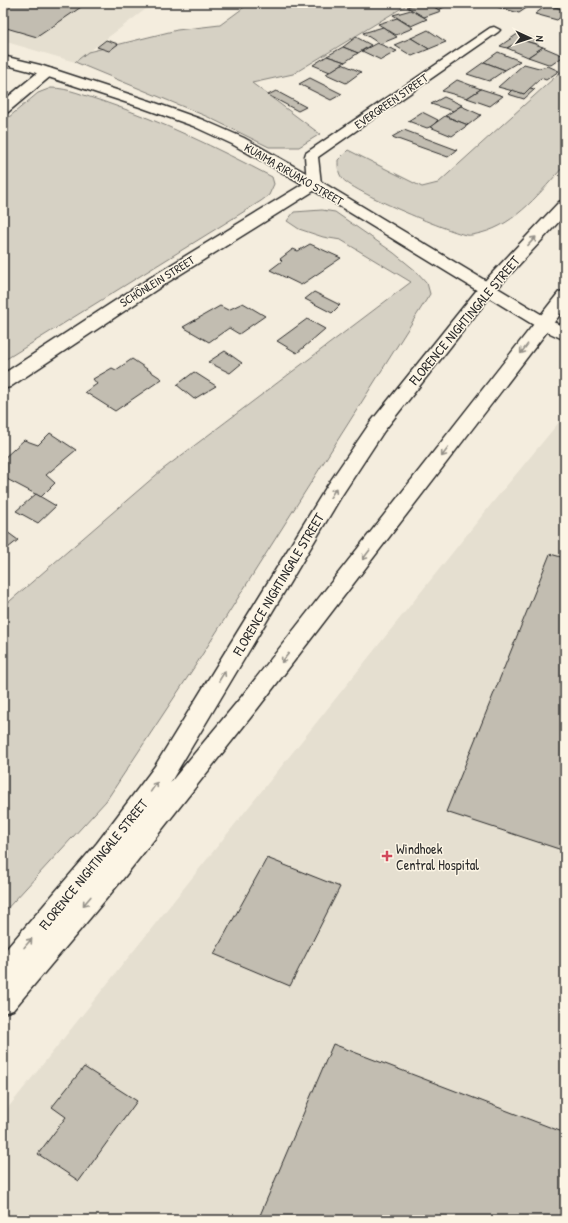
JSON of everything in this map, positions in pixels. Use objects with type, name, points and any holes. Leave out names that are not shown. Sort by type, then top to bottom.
[{"type":"main road","name":"KUAIMA RIRUAKO STREET","points":[[3,60],[47,72],[198,123],[238,141],[314,184],[543,324],[565,334]]},
{"type":"main road","points":[[3,108],[47,72]]},
{"type":"main road","name":"SCHÖNLEIN STREET","points":[[3,383],[162,278],[314,184]]},
{"type":"main road","name":"FLORENCE NIGHTINGALE STREET","points":[[3,972],[98,863],[134,816],[164,773],[334,491],[377,427],[486,290],[565,205]]},
{"type":"main road","name":"FLORENCE NIGHTINGALE STREET","points":[[3,1001],[113,872],[250,702],[565,296]]},
{"type":"lane","name":"EVERGREEN STREET","points":[[314,184],[311,156],[494,30]]},
{"type":"shaded area","points":[[3,3],[154,3],[75,62],[3,41]]},
{"type":"shaded area","points":[[250,3],[410,3],[293,74],[252,83],[320,134],[299,147],[269,147],[208,117],[75,62],[88,52],[177,30],[220,25]]},
{"type":"shaded area","points":[[565,68],[565,165],[528,205],[506,222],[494,229],[469,235],[456,232],[421,219],[362,192],[349,184],[340,174],[338,160],[348,150],[422,187],[438,183]]},
{"type":"shaded area","points":[[51,88],[64,89],[77,93],[167,126],[210,145],[272,177],[274,184],[269,195],[261,201],[3,361],[3,122],[38,93]]},
{"type":"shaded area","points":[[322,210],[335,212],[394,253],[416,271],[427,283],[430,294],[195,666],[106,801],[3,913],[3,607],[162,470],[411,282],[341,240],[323,237],[299,229],[287,221],[294,212]]},
{"type":"shaded area","name":"Windhoek Central Hospital","points":[[565,415],[565,1220],[3,1220],[3,1114],[493,502]]},
{"type":"building","points":[[3,3],[87,3],[37,37],[3,27]]},
{"type":"building","points":[[419,3],[428,3],[441,11],[424,17],[407,7]]},
{"type":"building","points":[[428,3],[451,3],[439,10]]},
{"type":"building","points":[[504,3],[526,3],[531,5],[519,13],[498,7]]},
{"type":"building","points":[[549,3],[565,3],[565,10],[547,5]]},
{"type":"building","points":[[547,5],[565,10],[565,13],[557,20],[535,14]]},
{"type":"building","points":[[411,10],[427,19],[411,26],[393,15]]},
{"type":"building","points":[[397,18],[413,28],[396,35],[378,24]]},
{"type":"building","points":[[383,27],[397,37],[380,44],[363,33]]},
{"type":"building","points":[[428,30],[446,42],[429,49],[411,38]]},
{"type":"building","points":[[519,33],[539,41],[535,44],[522,40],[507,48],[500,46]]},
{"type":"building","points":[[356,37],[371,45],[358,53],[343,47]]},
{"type":"building","points":[[411,38],[429,49],[412,56],[394,45]]},
{"type":"building","points":[[106,40],[118,44],[109,51],[97,47]]},
{"type":"building","points":[[522,40],[543,47],[528,57],[507,48]]},
{"type":"building","points":[[377,43],[397,51],[381,60],[362,51]]},
{"type":"building","points":[[343,47],[358,53],[345,62],[327,56]]},
{"type":"building","points":[[543,47],[564,56],[551,65],[528,57]]},
{"type":"building","points":[[498,52],[520,61],[505,70],[484,62]]},
{"type":"building","points":[[327,56],[345,62],[330,72],[313,65]]},
{"type":"building","points":[[484,62],[505,70],[489,81],[467,74]]},
{"type":"building","points":[[342,64],[361,72],[346,83],[326,74]]},
{"type":"building","points":[[524,64],[539,68],[548,66],[559,71],[546,80],[541,78],[524,94],[498,87]]},
{"type":"building","points":[[310,78],[342,94],[331,100],[299,84]]},
{"type":"building","points":[[457,80],[481,89],[467,98],[442,91]]},
{"type":"building","points":[[530,88],[535,89],[524,99],[508,94],[512,90],[524,94]]},
{"type":"building","points":[[481,89],[503,96],[490,106],[467,98]]},
{"type":"building","points":[[276,91],[306,107],[298,111],[268,95]]},
{"type":"building","points":[[444,97],[462,105],[453,111],[431,104]]},
{"type":"building","points":[[461,106],[481,115],[468,125],[445,116]]},
{"type":"building","points":[[422,112],[438,120],[432,126],[427,128],[408,121]]},
{"type":"building","points":[[445,116],[468,125],[452,136],[430,127]]},
{"type":"building","points":[[404,130],[457,150],[448,157],[392,137]]},
{"type":"building","points":[[310,244],[341,258],[301,285],[270,270],[282,261],[280,259],[293,249],[298,251]]},
{"type":"building","points":[[314,292],[340,305],[332,313],[305,299]]},
{"type":"building","points":[[243,303],[265,316],[239,334],[229,328],[209,342],[183,327],[220,306],[228,310]]},
{"type":"building","points":[[307,319],[325,329],[297,353],[277,341]]},
{"type":"building","points":[[225,351],[242,363],[230,373],[208,362]]},
{"type":"building","points":[[132,359],[162,379],[115,411],[85,392],[97,384],[93,379],[112,368],[116,370]]},
{"type":"building","points":[[194,372],[216,386],[194,399],[177,385]]},
{"type":"building","points":[[50,433],[76,450],[46,475],[55,483],[41,497],[3,477],[3,459],[24,440],[38,445]]},
{"type":"building","points":[[36,494],[56,506],[38,523],[16,511]]},
{"type":"building","points":[[3,529],[18,540],[3,552]]},
{"type":"building","points":[[550,554],[565,558],[565,851],[446,812]]},
{"type":"building","points":[[267,858],[340,887],[290,986],[214,954]]},
{"type":"building","points":[[333,1044],[565,1133],[565,1220],[258,1220]]},
{"type":"building","points":[[84,1067],[137,1101],[79,1181],[38,1154],[66,1117],[52,1107]]},
{"type":"place","name":"Windhoek Central Hospital","points":[[387,856]]}]
